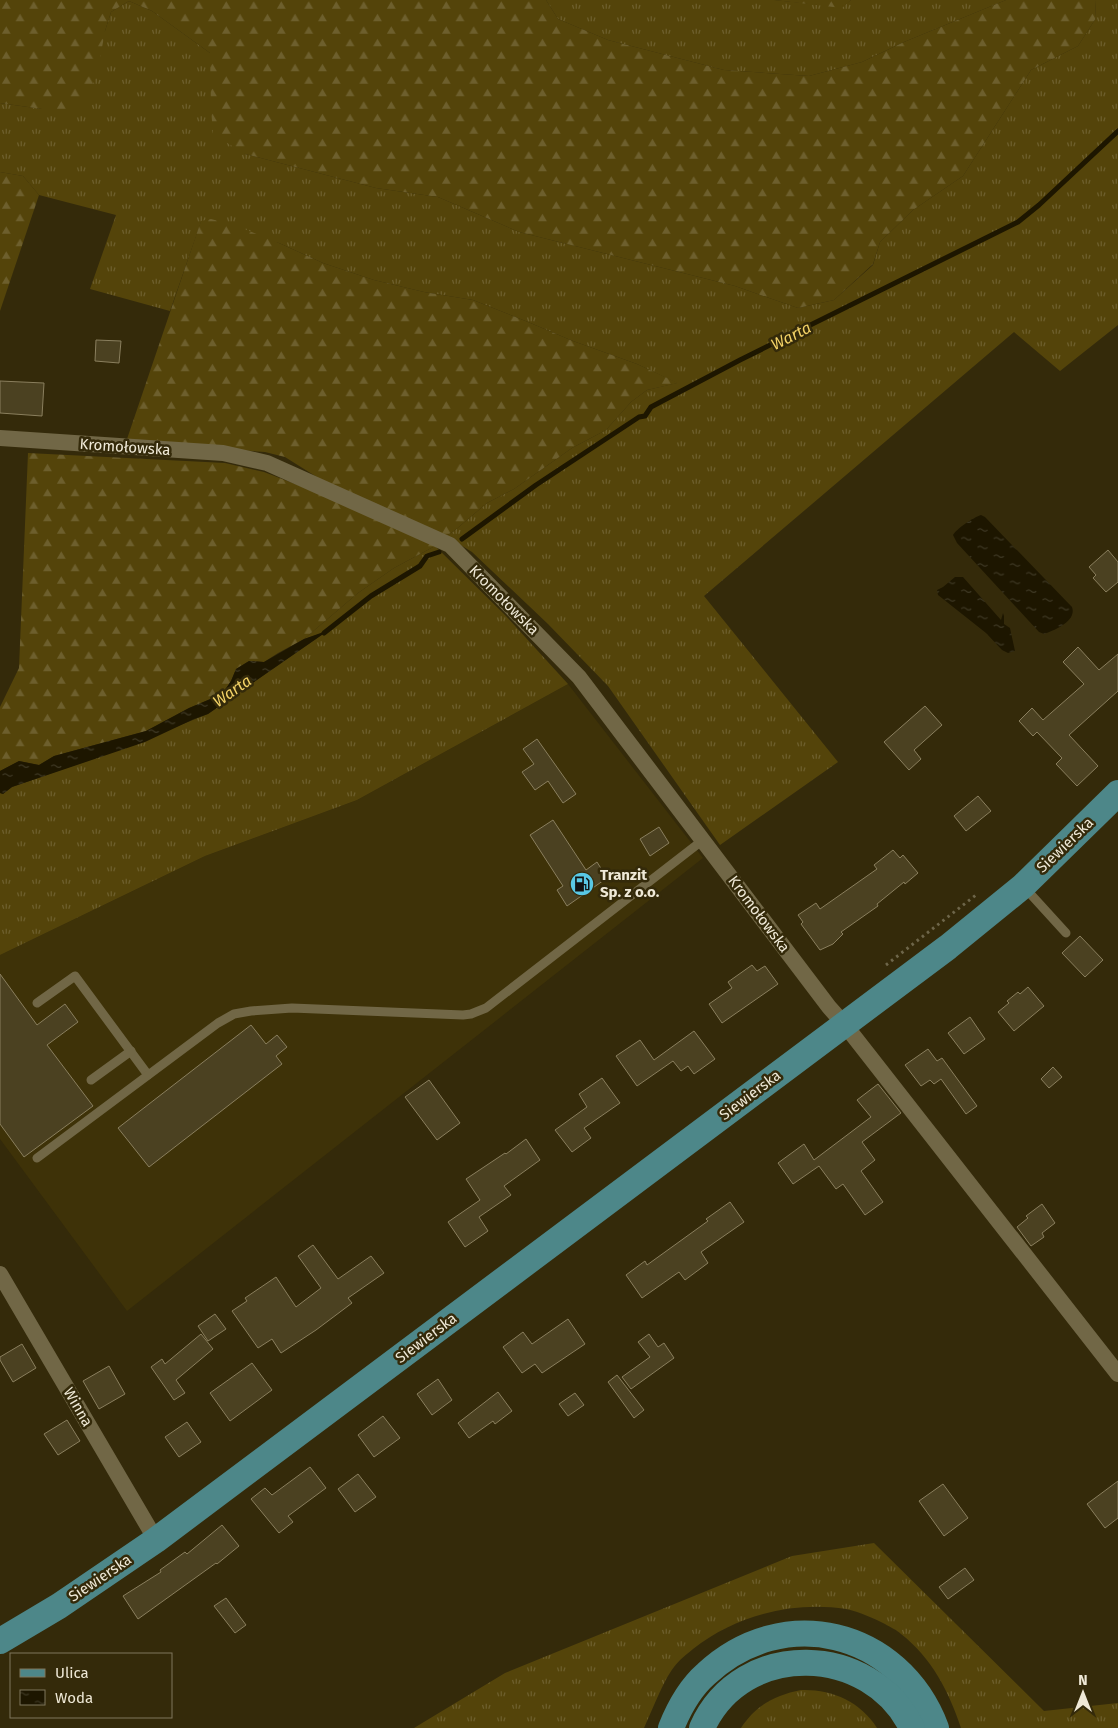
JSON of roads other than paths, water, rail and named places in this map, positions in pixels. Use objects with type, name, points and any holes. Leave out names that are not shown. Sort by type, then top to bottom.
[{"type":"main road","name":"Siewierska","points":[[0,1641],[59,1606],[156,1540],[948,947],[1023,886],[1118,793]]},
{"type":"main road","points":[[671,1728],[679,1710],[691,1692],[704,1675],[721,1660],[739,1649],[760,1640],[781,1635],[804,1633],[847,1640],[867,1648],[886,1660],[917,1690],[936,1728]]},
{"type":"main road","points":[[702,1728],[714,1708],[744,1680],[762,1671],[801,1662],[823,1663],[862,1675],[894,1700],[912,1728]]},
{"type":"street","name":"Kromołowska","points":[[0,438],[223,453],[267,463],[450,545],[579,676],[830,1007],[845,1024]]},
{"type":"street","points":[[845,1024],[1118,1374]]},
{"type":"street","name":"Winna","points":[[0,1274],[156,1540]]},
{"type":"lane","points":[[37,1158],[226,1018],[251,1011],[324,1008],[454,1014],[479,1012],[703,840]]},
{"type":"lane","points":[[1023,886],[1066,933]]},
{"type":"lane","points":[[38,1003],[75,976],[148,1075]]},
{"type":"lane","points":[[91,1080],[130,1051]]},
{"type":"water","points":[[981,515],[1072,607],[1073,612],[1068,621],[1044,634],[1039,632],[957,543],[953,535],[955,532]]},
{"type":"water","points":[[955,577],[963,577],[1001,620],[1003,613],[1004,624],[1010,628],[1015,651],[1008,653],[1002,650],[986,633],[938,595],[937,590]]},
{"type":"water","points":[[329,630],[208,714],[145,742],[12,787],[3,794],[0,793],[0,771],[19,761],[39,765],[54,756],[146,731],[189,708],[222,694],[231,681],[236,669],[249,661],[264,662],[304,639]]},
{"type":"waterway","name":"Warta","points":[[462,539],[536,485],[639,417],[645,416],[651,407],[740,360],[1018,222],[1039,205],[1118,131]]},
{"type":"waterway","name":"Warta","points":[[324,633],[371,596],[420,566],[427,556],[439,552]]},
{"type":"place","name":"Tranzit Sp. z o.o.","points":[[582,884]]}]
